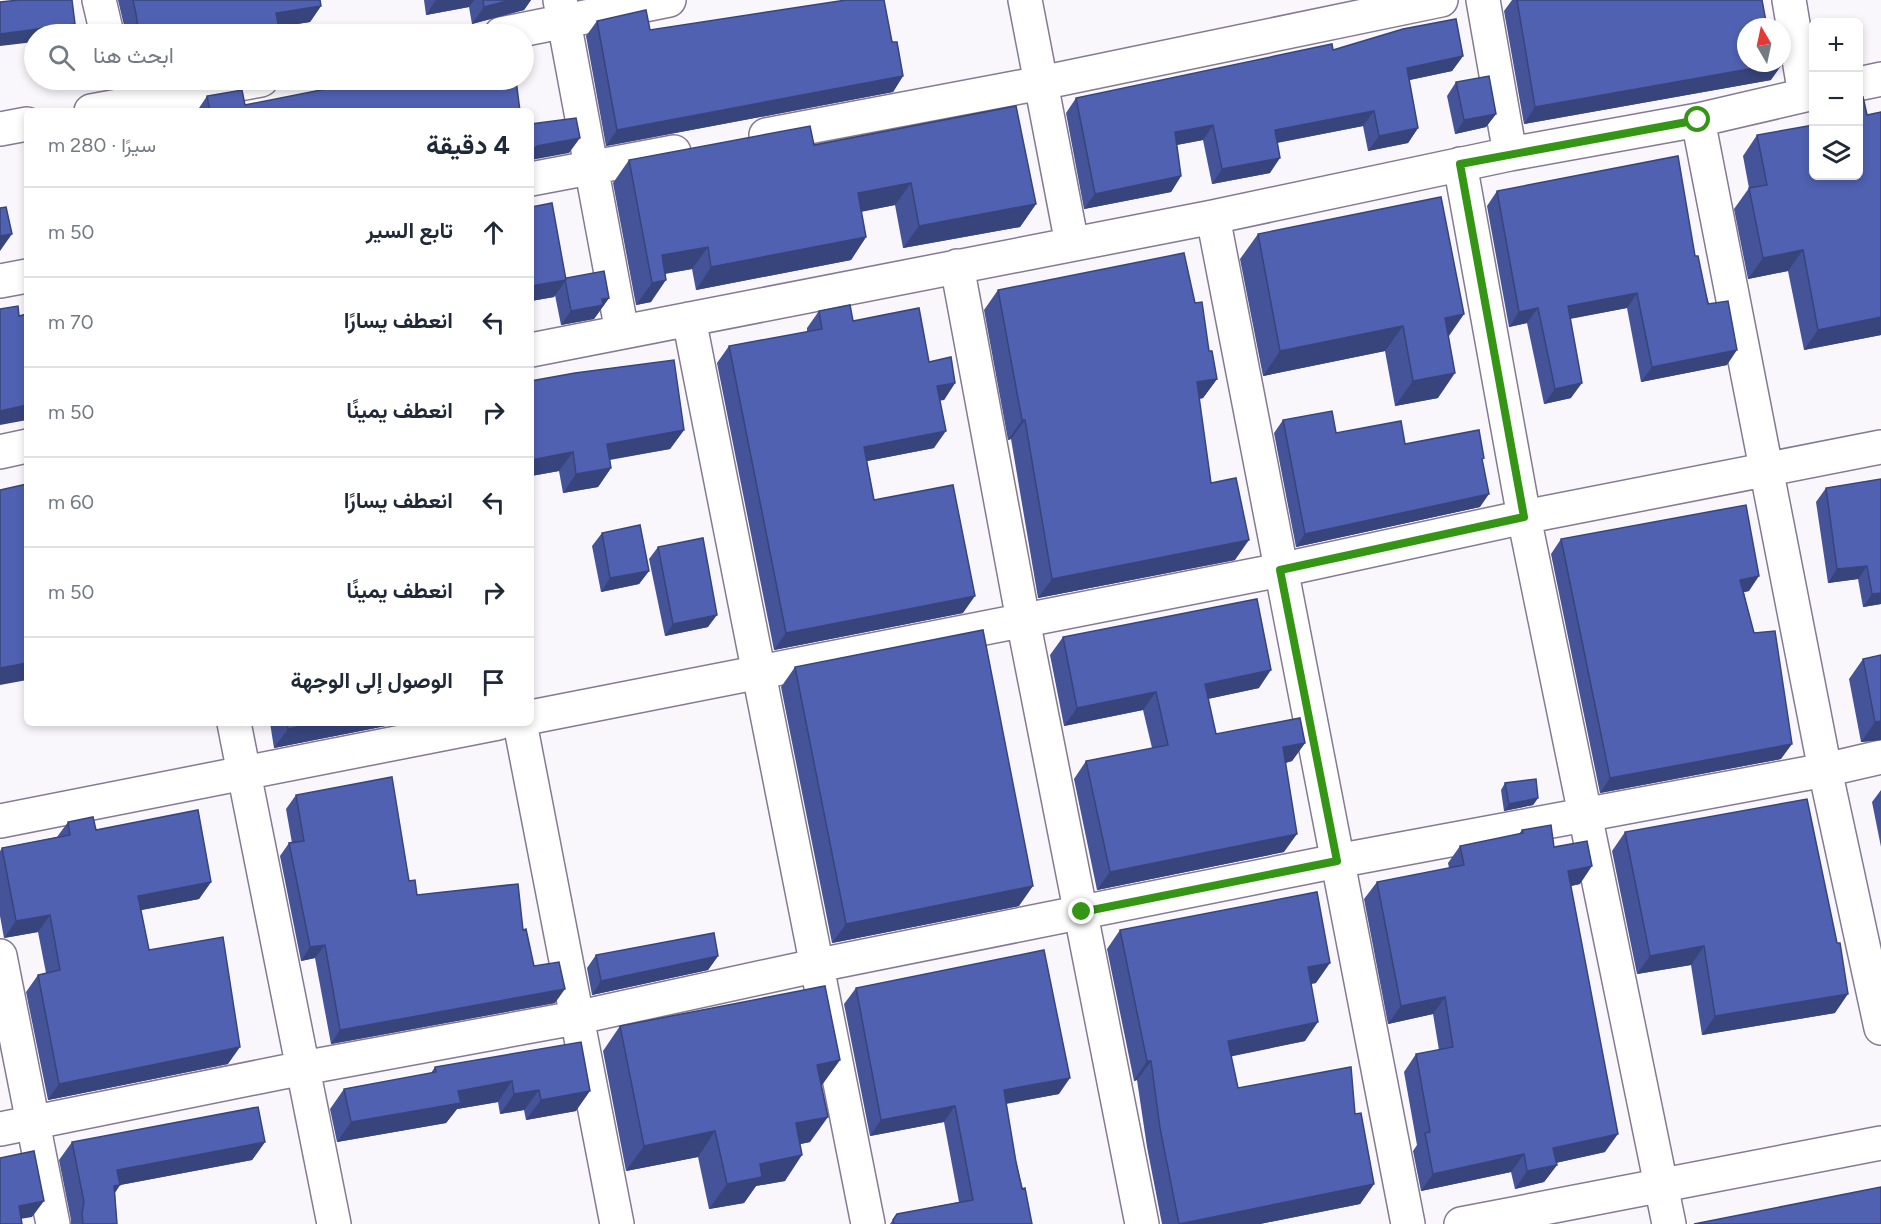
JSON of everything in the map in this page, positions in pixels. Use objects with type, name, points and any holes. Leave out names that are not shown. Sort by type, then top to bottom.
[{"type":"street","points":[[99,0],[105,24]]},
{"type":"street","points":[[528,24],[563,11],[669,0]]},
{"type":"street","points":[[1025,0],[1072,244]]},
{"type":"street","points":[[735,141],[1041,83],[1442,0]]},
{"type":"street","points":[[1483,0],[1510,154]]},
{"type":"street","points":[[534,349],[1213,217],[1510,154],[1698,120],[1809,94],[1789,0]]},
{"type":"street","points":[[563,11],[622,332]]},
{"type":"street","points":[[1863,83],[1881,79]]},
{"type":"street","points":[[113,102],[194,90]]},
{"type":"street","points":[[1698,120],[1825,770],[1881,1028]]},
{"type":"street","points":[[0,129],[24,125]]},
{"type":"street","points":[[534,178],[699,147]]},
{"type":"street","points":[[1460,164],[1524,517],[1669,1224]]},
{"type":"street","points":[[1213,217],[1408,1224]]},
{"type":"street","points":[[957,266],[1023,620],[1142,1224]]},
{"type":"street","points":[[0,281],[24,277]]},
{"type":"street","points":[[689,319],[757,672],[819,965],[868,1224]]},
{"type":"street","points":[[0,452],[24,447]]},
{"type":"street","points":[[534,716],[1280,570],[1524,517],[1881,447]]},
{"type":"street","points":[[235,726],[334,1224]]},
{"type":"street","points":[[0,821],[483,726]]},
{"type":"street","points":[[521,726],[575,1018],[617,1224]]},
{"type":"street","points":[[0,1129],[303,1068],[575,1018],[819,965],[1337,861],[1825,770],[1881,757]]},
{"type":"street","points":[[0,956],[54,1224]]},
{"type":"street","points":[[1461,1224],[1881,1143]]},
{"type":"building","points":[[72,0],[75,24],[24,24],[24,31],[0,34],[0,2]]},
{"type":"building","points":[[133,0],[320,0],[321,6],[276,13],[278,24],[138,24]]},
{"type":"building","points":[[483,0],[511,0],[484,7]]},
{"type":"building","points":[[846,0],[884,0],[892,42],[897,42],[903,76],[617,130],[597,21],[646,10],[650,30]]},
{"type":"building","points":[[1517,0],[1762,0],[1765,18],[1737,18],[1737,71],[1535,107]]},
{"type":"building","points":[[1456,19],[1463,56],[1407,68],[1418,128],[1379,136],[1374,111],[1275,130],[1280,158],[1222,169],[1213,125],[1175,132],[1181,176],[1095,194],[1076,98],[1332,44],[1333,50],[1403,29]]},
{"type":"building","points":[[1489,76],[1496,114],[1464,120],[1456,82]]},
{"type":"building","points":[[242,90],[245,105],[321,90],[517,90],[520,108],[209,108],[207,96]]},
{"type":"building","points":[[1863,97],[1867,115],[1881,112],[1881,317],[1818,330],[1803,250],[1763,258],[1749,188],[1767,185],[1757,135],[1809,126],[1809,180],[1863,180]]},
{"type":"building","points":[[1016,106],[1036,204],[919,226],[911,183],[858,193],[866,237],[711,267],[708,247],[662,255],[666,280],[652,283],[629,160],[810,126],[814,145]]},
{"type":"building","points":[[576,118],[580,138],[534,148],[534,124]]},
{"type":"building","points":[[1678,156],[1695,256],[1698,256],[1708,304],[1728,301],[1737,350],[1652,367],[1637,293],[1568,306],[1582,383],[1555,389],[1538,308],[1519,312],[1497,191]]},
{"type":"building","points":[[1441,197],[1464,314],[1445,318],[1455,373],[1413,381],[1403,326],[1280,351],[1258,234]]},
{"type":"building","points":[[552,203],[566,280],[534,285],[534,206]]},
{"type":"building","points":[[6,207],[12,234],[0,236],[0,208]]},
{"type":"building","points":[[1184,253],[1195,303],[1202,302],[1209,351],[1212,351],[1217,379],[1197,382],[1211,483],[1236,478],[1249,540],[1052,579],[1025,420],[1022,420],[998,290]]},
{"type":"building","points":[[604,271],[609,298],[602,299],[603,305],[571,311],[566,278]]},
{"type":"building","points":[[850,305],[853,321],[919,308],[929,362],[951,357],[955,383],[937,386],[946,431],[864,447],[874,500],[953,485],[975,596],[786,633],[729,346],[822,329],[819,311]]},
{"type":"building","points":[[18,306],[19,316],[24,315],[24,406],[0,411],[0,309]]},
{"type":"building","points":[[674,360],[684,430],[607,444],[611,468],[576,474],[573,452],[534,459],[534,380]]},
{"type":"building","points":[[1332,411],[1336,433],[1401,421],[1405,444],[1479,430],[1489,494],[1305,534],[1283,420]]},
{"type":"building","points":[[1881,479],[1881,593],[1872,594],[1867,566],[1837,569],[1826,488]]},
{"type":"building","points":[[24,485],[24,664],[0,668],[0,490]]},
{"type":"building","points":[[1746,505],[1759,576],[1740,580],[1754,633],[1775,631],[1792,744],[1610,778],[1561,539]]},
{"type":"building","points":[[640,525],[649,571],[610,578],[602,533]]},
{"type":"building","points":[[703,538],[717,615],[673,624],[658,547]]},
{"type":"building","points":[[1257,599],[1271,670],[1205,684],[1216,734],[1300,718],[1305,743],[1283,747],[1297,834],[1110,872],[1086,761],[1168,745],[1156,692],[1077,708],[1063,637]]},
{"type":"building","points":[[983,630],[1033,886],[846,924],[795,667]]},
{"type":"building","points":[[1881,655],[1881,721],[1875,722],[1863,659]]},
{"type":"building","points":[[392,777],[409,881],[415,880],[417,895],[518,884],[523,930],[526,929],[534,966],[559,962],[565,989],[340,1030],[325,945],[310,947],[289,843],[304,841],[296,795]]},
{"type":"building","points":[[1536,779],[1538,798],[1509,804],[1505,783]]},
{"type":"building","points":[[1807,799],[1837,943],[1840,943],[1848,994],[1715,1016],[1704,946],[1650,956],[1625,832]]},
{"type":"building","points":[[198,810],[211,882],[138,896],[149,950],[223,937],[240,1047],[59,1084],[38,975],[60,970],[50,915],[16,921],[2,848],[70,835],[68,822],[93,817],[96,830]]},
{"type":"building","points":[[1551,825],[1554,847],[1587,841],[1592,866],[1568,871],[1618,1134],[1553,1148],[1557,1165],[1527,1171],[1524,1154],[1433,1174],[1425,1133],[1430,1132],[1416,1054],[1453,1047],[1445,997],[1401,1006],[1377,882],[1464,865],[1460,846]]},
{"type":"building","points":[[1317,892],[1330,963],[1308,967],[1318,1022],[1228,1041],[1238,1088],[1351,1067],[1355,1114],[1361,1113],[1374,1184],[1179,1224],[1160,1128],[1151,1061],[1147,1061],[1120,930]]},
{"type":"building","points":[[714,933],[718,956],[601,981],[596,955]]},
{"type":"building","points":[[1044,950],[1070,1078],[1004,1090],[1016,1162],[1022,1189],[1025,1188],[1032,1224],[894,1224],[893,1220],[897,1214],[973,1200],[955,1106],[881,1120],[856,988]]},
{"type":"building","points":[[825,986],[840,1060],[817,1065],[828,1117],[796,1123],[802,1155],[760,1164],[762,1177],[727,1184],[715,1131],[644,1146],[620,1026]]},
{"type":"building","points":[[581,1042],[590,1091],[541,1100],[539,1090],[514,1094],[512,1081],[458,1091],[461,1103],[351,1122],[344,1089],[436,1072],[435,1067]]},
{"type":"building","points":[[258,1107],[265,1142],[117,1170],[120,1185],[114,1186],[117,1224],[83,1224],[84,1202],[72,1142]]},
{"type":"building","points":[[34,1151],[44,1201],[19,1206],[22,1224],[0,1224],[0,1158]]},
{"type":"building","points":[[1881,1187],[1881,1224],[1694,1224]]},
{"type":"route","points":[[1082,912],[1337,861],[1280,570],[1524,517],[1460,164],[1698,120]]}]
